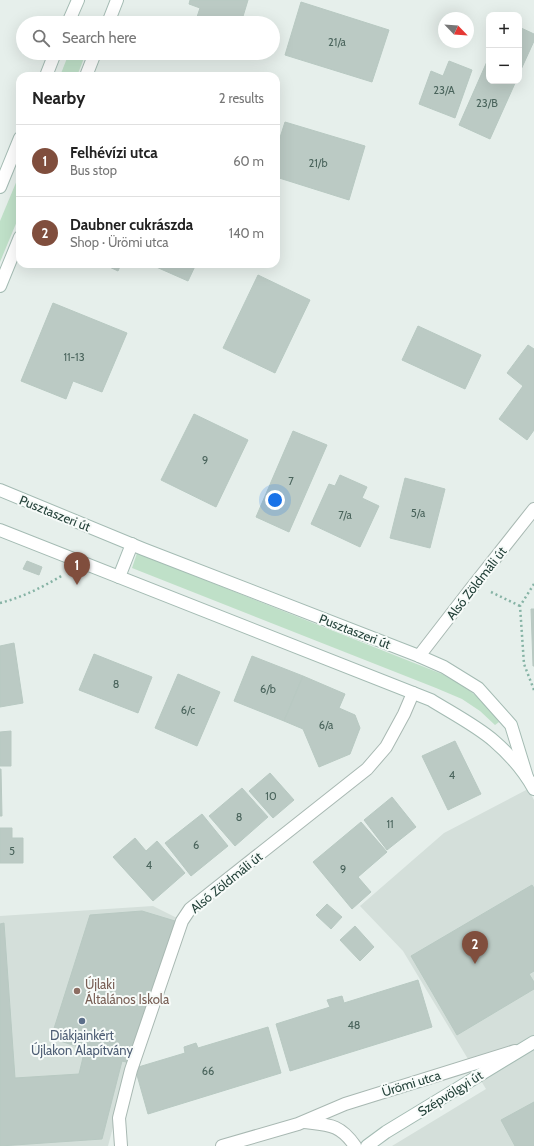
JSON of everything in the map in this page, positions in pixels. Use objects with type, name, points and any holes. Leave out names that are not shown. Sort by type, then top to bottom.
[{"type":"street","points":[[71,16],[78,0]]},
{"type":"street","points":[[111,16],[117,0]]},
{"type":"street","points":[[48,72],[52,60]]},
{"type":"street","points":[[88,72],[92,60]]},
{"type":"street","points":[[0,187],[16,148]]},
{"type":"street","points":[[0,286],[16,247]]},
{"type":"street","name":"Pusztaszeri út","points":[[0,490],[132,544],[444,667],[478,688],[511,724],[527,776]]},
{"type":"street","name":"Alsó Zöldmáli út","points":[[419,656],[534,509]]},
{"type":"street","name":"Pusztaszeri út","points":[[0,530],[431,700],[493,740],[527,776],[534,788]]},
{"type":"street","points":[[119,577],[132,544]]},
{"type":"street","name":"Alsó Zöldmáli út","points":[[121,1146],[119,1118],[131,1070],[182,921],[190,909],[367,769],[386,747],[404,714],[413,693]]},
{"type":"street","name":"Szépvölgyi út","points":[[367,1146],[386,1132],[534,1042]]},
{"type":"street","name":"Ürömi utca","points":[[222,1146],[304,1122],[345,1104],[519,1050]]},
{"type":"street","name":"Ürömi utca","points":[[304,1122],[335,1127],[344,1132],[355,1146]]},
{"type":"path","points":[[0,603],[18,598],[40,589],[83,563]]},
{"type":"path","points":[[475,584],[520,606]]},
{"type":"path","points":[[534,584],[520,606],[524,664],[534,690]]},
{"type":"shaded area","points":[[528,789],[534,800],[534,1146],[392,1146],[486,1089],[403,951],[360,906],[444,833]]},
{"type":"shaded area","name":"Újlaki Általános Iskola","points":[[153,906],[179,919],[119,1105],[108,1146],[0,1146],[0,916]]},
{"type":"green space","points":[[66,60],[83,60],[79,72],[62,72]]},
{"type":"green space","points":[[16,183],[16,224],[0,262],[0,221]]},
{"type":"green space","points":[[137,553],[442,674],[465,687],[486,704],[499,722],[495,725],[480,711],[462,699],[436,688],[132,568]]},
{"type":"building","points":[[190,0],[248,0],[243,16],[197,16],[200,8],[189,4]]},
{"type":"building","points":[[301,2],[389,30],[372,82],[285,55]]},
{"type":"building","points":[[522,28],[534,34],[534,41],[522,67]]},
{"type":"building","points":[[449,61],[472,70],[455,118],[419,104],[431,71],[443,76]]},
{"type":"building","points":[[486,64],[486,84],[515,84],[490,139],[459,125]]},
{"type":"building","points":[[285,122],[365,146],[349,200],[280,178],[280,138]]},
{"type":"building","points":[[112,268],[119,268],[118,271]]},
{"type":"building","points":[[159,268],[194,268],[188,281]]},
{"type":"building","points":[[258,275],[310,300],[275,373],[223,348]]},
{"type":"building","points":[[53,303],[127,333],[102,392],[73,381],[66,399],[21,381]]},
{"type":"building","points":[[418,326],[481,355],[465,389],[402,360]]},
{"type":"building","points":[[528,345],[534,349],[534,430],[527,440],[499,419],[523,386],[507,373]]},
{"type":"building","points":[[194,414],[248,440],[216,507],[161,480]]},
{"type":"building","points":[[293,431],[327,445],[289,532],[256,517]]},
{"type":"building","points":[[340,475],[367,487],[362,498],[379,506],[360,547],[311,524],[329,484],[335,486]]},
{"type":"building","points":[[405,478],[445,489],[430,548],[390,538]]},
{"type":"building","points":[[27,561],[42,567],[39,575],[23,569]]},
{"type":"building","points":[[531,609],[534,609],[534,666],[533,666]]},
{"type":"building","points":[[14,643],[23,703],[0,707],[0,646]]},
{"type":"building","points":[[94,654],[152,677],[138,713],[79,690]]},
{"type":"building","points":[[252,656],[303,676],[284,721],[234,701]]},
{"type":"building","points":[[178,674],[220,692],[197,746],[155,728]]},
{"type":"building","points":[[303,676],[345,694],[339,708],[355,715],[360,728],[350,754],[319,767],[303,729],[284,721]]},
{"type":"building","points":[[11,731],[11,766],[0,766],[0,732]]},
{"type":"building","points":[[455,741],[481,794],[448,810],[422,756]]},
{"type":"building","points":[[1,769],[2,816],[0,816]]},
{"type":"building","points":[[270,773],[294,800],[273,818],[249,791]]},
{"type":"building","points":[[242,788],[268,817],[235,846],[209,816]]},
{"type":"building","points":[[392,797],[416,827],[387,850],[364,820]]},
{"type":"building","points":[[202,814],[228,846],[191,876],[165,843]]},
{"type":"building","points":[[361,822],[387,852],[358,877],[371,892],[352,909],[313,862]]},
{"type":"building","points":[[0,828],[12,828],[12,838],[23,838],[23,863],[0,863]]},
{"type":"building","points":[[135,838],[146,851],[157,841],[185,873],[153,901],[113,857]]},
{"type":"building","points":[[532,885],[534,888],[534,971],[529,974],[534,982],[534,989],[457,1035],[411,956]]},
{"type":"building","points":[[327,904],[342,917],[331,929],[316,915]]},
{"type":"building","name":"Újlaki Általános Iskola","points":[[142,911],[175,921],[130,1063],[122,1061],[102,1139],[0,1146],[0,924],[4,923],[15,1078],[79,1074],[85,1049],[51,1038],[90,915]]},
{"type":"building","points":[[355,926],[374,947],[360,961],[340,940]]},
{"type":"building","points":[[418,980],[432,1027],[290,1071],[276,1024],[330,1007],[327,1000],[342,996],[344,1003]]},
{"type":"building","points":[[268,1027],[281,1073],[148,1114],[135,1068],[185,1053],[184,1047],[196,1043],[198,1048]]},
{"type":"building","points":[[534,1102],[534,1146],[515,1146],[501,1120]]},
{"type":"place","name":"Felhévízi utca","points":[[77,585]]},
{"type":"place","name":"Daubner cukrászda","points":[[475,964]]},
{"type":"place","name":"Újlaki Általános Iskola","points":[[77,991]]},
{"type":"place","name":"Diákjainkért Újlakon Alapítvány","points":[[82,1021]]}]
